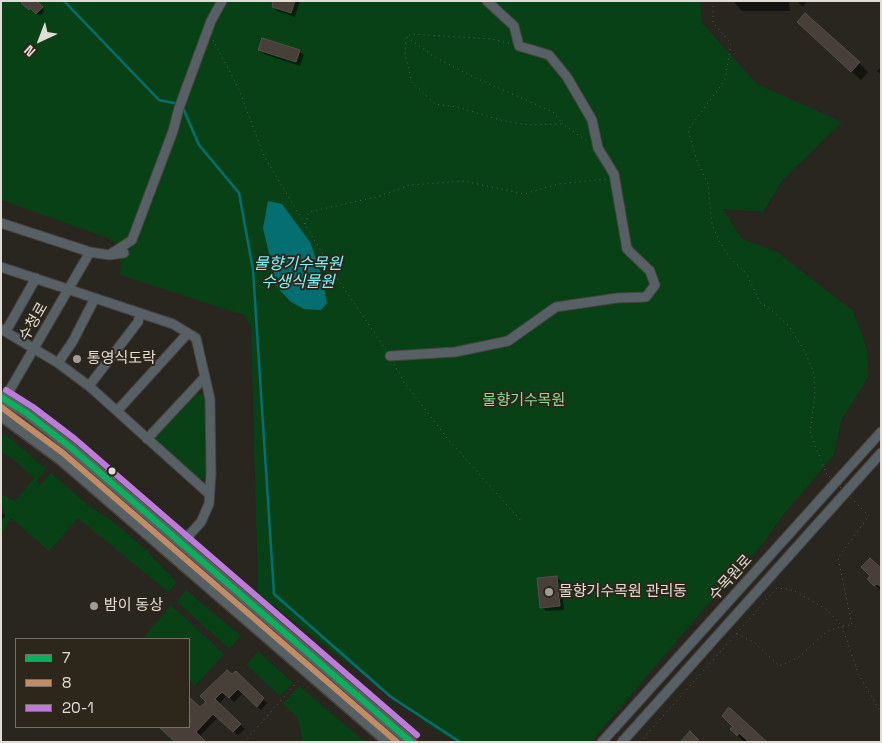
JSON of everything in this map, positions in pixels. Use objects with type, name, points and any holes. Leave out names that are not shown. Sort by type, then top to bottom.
[{"type":"main road","points":[[2,400],[46,427],[411,742]]},
{"type":"main road","points":[[1,415],[61,460],[389,742]]},
{"type":"street","points":[[109,255],[132,240],[174,127],[179,108],[210,26],[222,1]]},
{"type":"street","points":[[390,356],[455,352],[508,340],[556,307],[617,298],[646,297],[655,285],[650,271],[628,249],[614,174],[598,148],[592,120],[567,77],[549,55],[519,46],[514,26],[487,1]]},
{"type":"street","points":[[1,222],[90,252],[109,255],[124,254]]},
{"type":"street","name":"수청로","points":[[2,400],[90,252]]},
{"type":"street","points":[[1,267],[172,324],[196,338],[210,400],[211,474],[209,504],[205,515],[182,543]]},
{"type":"street","points":[[36,278],[3,330],[58,363],[89,386],[118,410],[147,439],[209,494]]},
{"type":"street","points":[[58,363],[95,298]]},
{"type":"street","points":[[89,386],[138,322],[140,314]]},
{"type":"street","points":[[118,410],[188,333]]},
{"type":"street","points":[[147,439],[204,378]]},
{"type":"street","name":"수목원로","points":[[602,742],[881,432]]},
{"type":"street","name":"수목원로","points":[[622,742],[881,453]]},
{"type":"path","points":[[713,1],[713,23],[731,43],[725,80],[688,130],[697,161],[708,184],[712,224],[718,239],[730,258],[746,273],[761,304],[768,307],[789,326],[805,352],[814,374],[815,396],[810,432],[826,473],[869,516],[838,558],[852,625],[842,626],[826,632],[798,658],[779,666],[754,642],[737,634]]},
{"type":"path","points":[[210,26],[210,34],[238,87],[264,156],[305,225],[390,356],[404,382],[447,438],[522,522]]},
{"type":"path","points":[[406,37],[412,34],[491,39],[519,46]]},
{"type":"path","points":[[406,37],[406,54],[412,82],[434,104],[457,107],[500,120],[528,125],[563,124]]},
{"type":"path","points":[[406,37],[433,56],[553,112],[563,124],[598,148]]},
{"type":"path","points":[[305,225],[309,212],[376,197],[410,185],[464,181],[524,194],[558,184],[615,179]]},
{"type":"path","points":[[640,742],[777,588],[793,590],[802,597],[811,599],[826,609],[842,626],[858,673],[881,713]]},
{"type":"path","points":[[244,742],[307,671]]},
{"type":"path","points":[[881,718],[881,730]]},
{"type":"green space","name":"물향기수목원","points":[[1,1],[700,1],[702,23],[757,84],[842,122],[783,180],[763,212],[723,209],[742,239],[777,252],[853,311],[867,349],[868,377],[841,421],[834,455],[783,515],[763,544],[736,571],[591,742],[455,742],[431,727],[258,594],[251,328],[244,315],[120,275],[121,246],[105,237],[1,200]]},
{"type":"green space","points":[[195,393],[205,394],[208,477],[197,481],[155,443],[155,438]]},
{"type":"green space","points":[[5,434],[46,469],[37,481],[40,485],[51,473],[90,507],[111,520],[144,548],[177,582],[168,592],[78,518],[49,551],[11,518],[1,535],[1,520],[5,512],[1,507],[1,494],[15,501],[34,478],[13,459],[1,452],[1,435]]},
{"type":"green space","points":[[186,590],[241,636],[229,649],[177,602]]},
{"type":"green space","points":[[171,605],[224,654],[195,686],[190,681],[190,638],[143,638]]},
{"type":"green space","points":[[258,651],[293,683],[280,696],[246,665]]},
{"type":"green space","points":[[299,686],[365,742],[303,742],[297,717],[283,704]]},
{"type":"water","name":"물향기수목원 수생식물원","points":[[268,201],[282,204],[310,242],[322,276],[327,303],[321,310],[304,309],[291,302],[277,287],[263,228]]},
{"type":"building","points":[[23,1],[37,1],[43,7],[36,14],[21,3]]},
{"type":"building","points":[[273,1],[295,1],[291,13],[272,7]]},
{"type":"building","points":[[805,13],[860,62],[851,72],[797,22]]},
{"type":"building","points":[[262,38],[300,50],[296,62],[258,50]]},
{"type":"building","points":[[870,558],[881,568],[881,587],[877,584],[874,586],[867,579],[870,576],[861,567]]},
{"type":"building","name":"물향기수목원 관리동","points":[[557,576],[560,606],[540,608],[537,578]]},
{"type":"building","points":[[227,670],[232,674],[236,671],[264,698],[257,707],[238,689],[229,698],[222,692],[215,699],[241,724],[233,732],[213,714],[196,732],[206,742],[175,742],[160,728],[190,728],[190,698],[200,707],[206,702],[200,696]]},
{"type":"building","points":[[728,708],[767,742],[749,742],[739,733],[737,736],[730,729],[733,727],[722,716]]},
{"type":"building","points":[[690,731],[699,740],[680,742]]},
{"type":"waterway","points":[[64,1],[159,100],[179,104]]},
{"type":"waterway","points":[[183,108],[199,145],[239,193],[253,270],[274,594],[391,697],[460,742]]},
{"type":"transit line","name":"20-1","points":[[6,390],[33,407],[75,439],[417,735]]},
{"type":"transit line","name":"7","points":[[1,397],[28,414],[69,446],[411,742]]},
{"type":"transit line","name":"8","points":[[1,407],[63,453],[397,742]]},
{"type":"place","name":"통영식도락","points":[[77,359]]},
{"type":"place","name":"물향기수목원 관리동","points":[[549,592]]},
{"type":"place","name":"밤이 동상","points":[[94,606]]}]
